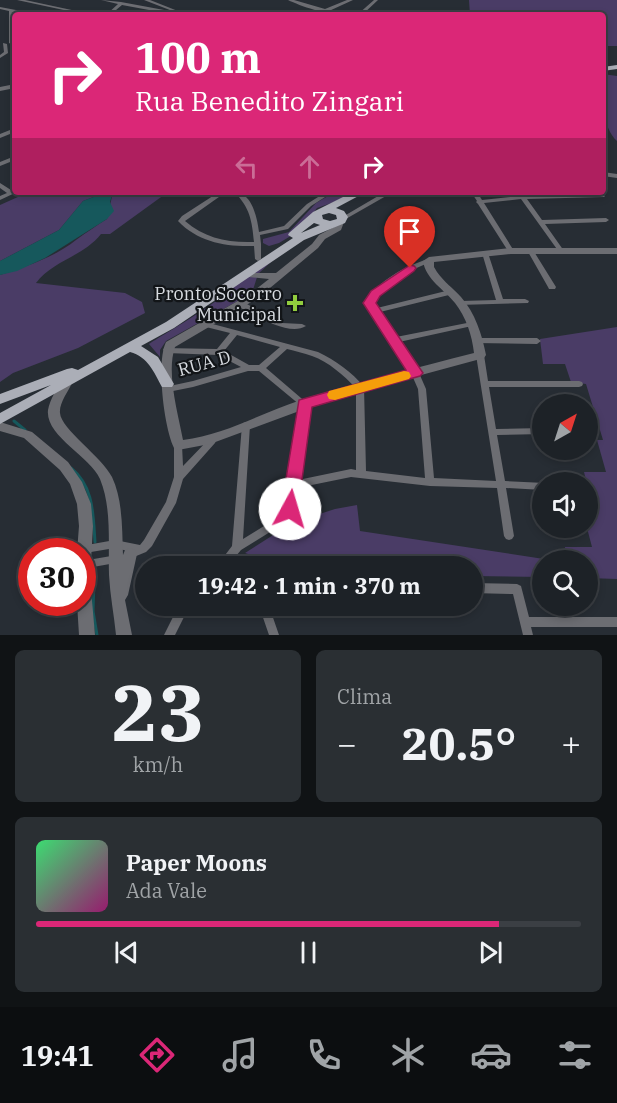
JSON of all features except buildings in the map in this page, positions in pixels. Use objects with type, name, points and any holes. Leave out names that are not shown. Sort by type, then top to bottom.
[{"type":"main road","points":[[0,399],[75,370],[136,338],[258,259],[320,213],[354,195]]},
{"type":"main road","points":[[0,419],[170,325],[250,274],[300,238],[338,221],[357,195]]},
{"type":"main road","points":[[320,213],[337,211],[338,221]]},
{"type":"main road","points":[[320,213],[318,221],[338,221]]},
{"type":"main road","points":[[130,348],[140,349],[152,357],[167,386]]},
{"type":"street","points":[[19,0],[78,12]]},
{"type":"street","points":[[103,0],[169,12]]},
{"type":"street","points":[[146,0],[173,12]]},
{"type":"street","points":[[290,0],[328,12]]},
{"type":"street","points":[[325,11],[351,0]]},
{"type":"street","points":[[362,12],[376,0]]},
{"type":"street","points":[[0,8],[21,12]]},
{"type":"street","points":[[0,57],[6,53],[12,31],[11,10]]},
{"type":"street","points":[[218,195],[183,217],[181,221],[219,244],[234,246],[258,244]]},
{"type":"street","points":[[242,195],[258,234],[258,259]]},
{"type":"street","points":[[258,234],[286,228],[309,205],[325,195]]},
{"type":"street","points":[[119,604],[136,552],[155,532],[171,503],[179,477],[178,445],[167,386],[167,350],[173,342],[242,305],[315,246],[322,237],[338,228],[338,221],[384,195]]},
{"type":"street","points":[[476,195],[511,250]]},
{"type":"street","points":[[479,202],[516,195]]},
{"type":"street","points":[[522,195],[561,251]]},
{"type":"street","points":[[562,195],[602,196]]},
{"type":"street","points":[[541,222],[606,220]]},
{"type":"street","points":[[430,482],[422,389],[415,373],[370,303],[375,294],[403,273],[443,256],[511,250],[617,251]]},
{"type":"street","points":[[530,250],[552,287]]},
{"type":"street","points":[[485,253],[500,301]]},
{"type":"street","points":[[428,261],[429,269],[461,303],[478,341],[502,485],[508,536]]},
{"type":"street","points":[[250,274],[275,278]]},
{"type":"street","points":[[374,311],[450,292]]},
{"type":"street","points":[[461,303],[525,301]]},
{"type":"street","points":[[242,305],[281,325],[302,326]]},
{"type":"street","points":[[205,324],[328,360],[360,387],[361,474]]},
{"type":"street","points":[[394,340],[472,324]]},
{"type":"street","points":[[219,352],[235,333]]},
{"type":"street","points":[[478,341],[537,340]]},
{"type":"street","points":[[261,368],[286,346]]},
{"type":"street","points":[[167,350],[219,352],[248,368],[261,368],[304,404]]},
{"type":"street","points":[[178,445],[212,441],[246,425],[304,404],[480,355]]},
{"type":"street","name":"RUA D","points":[[167,386],[248,368]]},
{"type":"street","points":[[66,383],[56,404],[56,424],[93,458],[106,477],[113,504],[119,604],[124,635]]},
{"type":"street","points":[[485,384],[579,384]]},
{"type":"street","points":[[230,556],[237,547],[286,515],[290,509],[304,404]]},
{"type":"street","points":[[237,547],[246,425]]},
{"type":"street","points":[[0,426],[28,435],[64,466],[76,482],[84,504],[85,538]]},
{"type":"street","points":[[493,432],[532,431]]},
{"type":"street","points":[[179,477],[212,441]]},
{"type":"street","points":[[292,485],[339,473],[430,482],[532,486]]},
{"type":"street","points":[[96,547],[115,544],[136,552]]},
{"type":"street","points":[[96,563],[136,552]]},
{"type":"street","points":[[483,588],[517,589],[528,635]]},
{"type":"street","points":[[85,616],[87,635]]},
{"type":"street","points":[[169,635],[181,616]]},
{"type":"street","points":[[267,616],[274,635]]},
{"type":"street","points":[[525,622],[617,622]]},
{"type":"shaded area","points":[[469,0],[617,0],[617,46],[606,46],[606,12],[470,12]]},
{"type":"shaded area","points":[[606,74],[617,76],[617,141],[606,120]]},
{"type":"shaded area","points":[[22,195],[97,195],[83,201],[59,230],[0,261],[0,205]]},
{"type":"shaded area","points":[[112,195],[164,195],[110,234],[101,234],[86,248],[43,275],[36,283],[125,293],[142,302],[145,313],[78,348],[13,373],[0,382],[0,275],[59,252],[107,219]]},
{"type":"shaded area","points":[[330,195],[348,195],[317,208],[299,231],[279,243],[269,246],[263,243],[263,239],[289,232],[316,203]]},
{"type":"shaded area","points":[[273,260],[258,274],[252,293],[166,341],[160,350],[160,357],[149,344],[201,311]]},
{"type":"shaded area","points":[[617,327],[617,579],[598,578],[598,550],[565,550],[565,547],[592,547],[590,538],[598,538],[598,472],[606,472],[598,444],[598,440],[603,440],[598,424],[598,394],[589,394],[586,384],[571,382],[565,364],[543,364],[540,339]]},
{"type":"shaded area","points":[[357,505],[360,531],[532,557],[532,577],[483,576],[483,556],[254,556],[245,553],[292,523],[335,509]]},
{"type":"water","points":[[112,195],[110,202],[114,211],[107,219],[45,258],[17,271],[0,275],[0,261],[59,230],[83,201],[96,196]]},
{"type":"waterway","points":[[14,421],[25,430]]},
{"type":"waterway","points":[[71,468],[79,475],[88,492],[93,511],[95,538]]},
{"type":"waterway","points":[[94,616],[97,635]]},
{"type":"slow traffic","points":[[335,395],[404,376]]},
{"type":"place","name":"Pronto Socorro Municipal","points":[[295,303]]},
{"type":"route","points":[[290,509],[304,404],[415,373],[370,303],[375,294],[410,268]]}]
